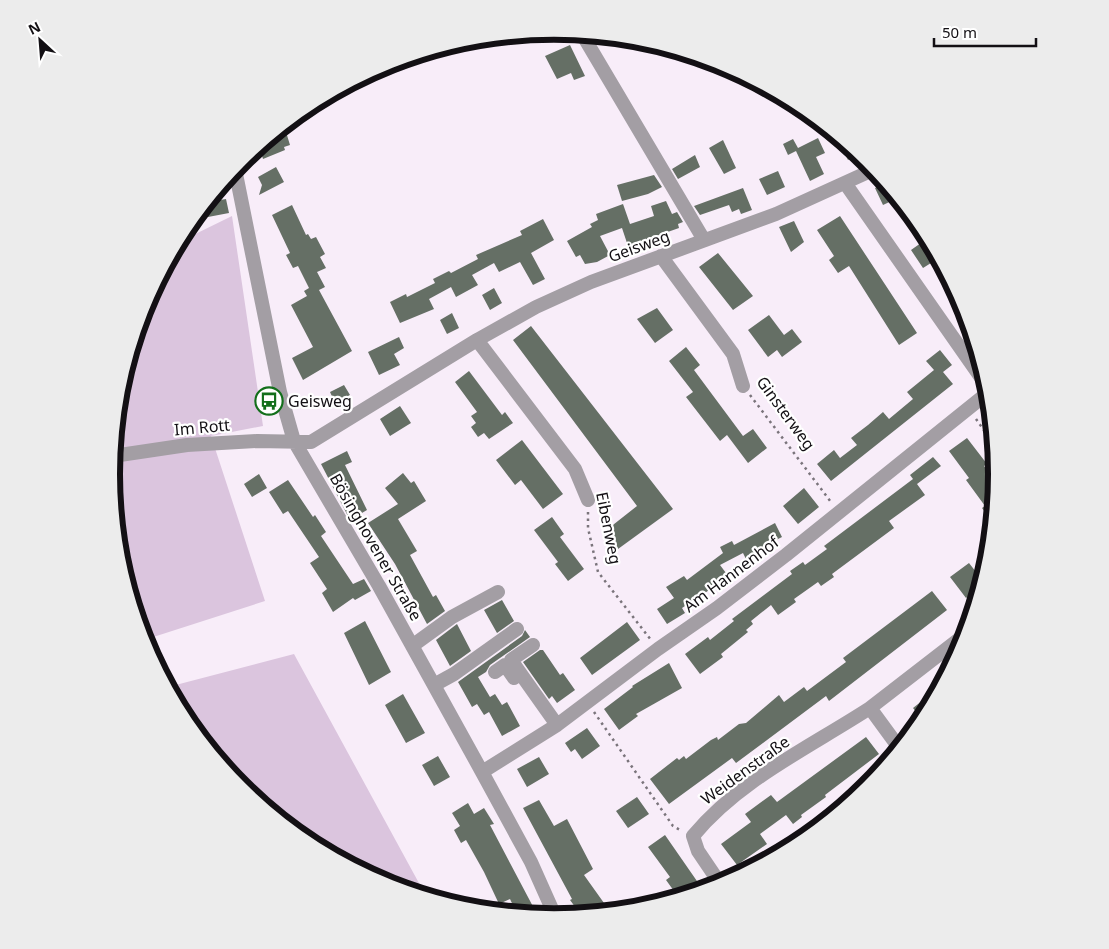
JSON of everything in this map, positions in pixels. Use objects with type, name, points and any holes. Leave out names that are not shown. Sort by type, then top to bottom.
[{"type":"street","points":[[586,41],[704,240]]},
{"type":"street","name":"Geisweg","points":[[294,441],[311,442],[477,340],[536,307],[591,282],[776,214],[867,173]]},
{"type":"street","name":"Bösinghovener Straße","points":[[237,178],[280,392],[294,441],[482,772],[531,862],[552,909]]},
{"type":"street","points":[[844,183],[973,360]]},
{"type":"street","name":"Ginsterweg","points":[[661,256],[733,354],[743,386]]},
{"type":"street","name":"Eibenweg","points":[[477,340],[575,469],[588,500]]},
{"type":"street","name":"Am Hannenhof","points":[[482,772],[554,728],[740,590],[982,396]]},
{"type":"street","name":"Im Rott","points":[[121,455],[187,444],[294,441]]},
{"type":"street","points":[[412,646],[452,617],[498,592]]},
{"type":"street","points":[[434,685],[454,674],[517,629]]},
{"type":"street","name":"Weidenstraße","points":[[693,836],[709,816],[776,766],[870,708],[955,643]]},
{"type":"street","points":[[533,645],[511,660],[554,728]]},
{"type":"street","points":[[495,672],[505,665],[554,728]]},
{"type":"street","points":[[870,708],[896,743]]},
{"type":"street","points":[[693,836],[698,851],[716,878]]},
{"type":"path","name":"Ginsterweg","points":[[743,386],[839,512]]},
{"type":"path","points":[[968,408],[987,434]]},
{"type":"path","name":"Eibenweg","points":[[588,500],[588,528],[598,572],[658,649]]},
{"type":"path","points":[[587,702],[673,826],[693,836]]},
{"type":"shaded area","points":[[232,216],[263,426],[211,436],[265,601],[152,638],[143,614],[128,559],[121,503],[121,446],[128,390],[143,335],[165,282],[191,236]]},
{"type":"shaded area","points":[[294,654],[422,888],[388,876],[337,851],[313,836],[268,801],[247,782],[210,739],[193,716],[175,685]]},
{"type":"building","points":[[570,45],[585,76],[574,80],[571,73],[557,79],[545,56]]},
{"type":"building","points":[[286,133],[290,145],[284,147],[285,150],[263,159],[261,154]]},
{"type":"building","points":[[818,138],[825,153],[816,157],[824,174],[810,181],[796,151],[788,155],[783,144],[793,139],[798,148]]},
{"type":"building","points":[[723,140],[736,168],[724,174],[709,148]]},
{"type":"building","points":[[843,150],[852,158],[848,160]]},
{"type":"building","points":[[695,155],[700,167],[678,179],[672,169]]},
{"type":"building","points":[[276,167],[284,182],[259,195],[262,185],[258,177]]},
{"type":"building","points":[[778,171],[785,187],[767,195],[759,179]]},
{"type":"building","points":[[654,175],[662,187],[648,194],[622,201],[617,185]]},
{"type":"building","points":[[879,186],[892,201],[883,205],[875,188]]},
{"type":"building","points":[[743,188],[752,210],[741,214],[739,209],[732,212],[729,205],[700,215],[694,206]]},
{"type":"building","points":[[226,199],[229,213],[208,217],[207,213],[218,200]]},
{"type":"building","points":[[666,201],[672,214],[677,212],[683,222],[678,224],[679,228],[628,246],[622,228],[600,236],[610,255],[597,262],[585,264],[580,255],[576,257],[567,241],[592,227],[590,224],[598,220],[596,214],[623,204],[630,224],[654,216],[651,206]]},
{"type":"building","points":[[292,205],[306,235],[308,234],[311,239],[316,237],[325,254],[320,257],[326,268],[317,272],[325,287],[319,290],[352,351],[303,380],[292,358],[313,347],[291,305],[307,296],[304,291],[309,288],[298,266],[293,268],[286,255],[290,253],[272,215]]},
{"type":"building","points":[[840,216],[917,333],[899,345],[849,266],[838,273],[829,260],[834,256],[817,230]]},
{"type":"building","points":[[543,219],[554,240],[531,253],[545,279],[533,285],[520,262],[499,272],[494,263],[472,275],[478,285],[456,297],[451,287],[429,299],[434,309],[400,323],[390,302],[406,294],[407,297],[435,283],[433,279],[449,271],[451,273],[478,259],[476,255],[522,235],[520,231]]},
{"type":"building","points":[[794,221],[804,242],[791,252],[779,227]]},
{"type":"building","points":[[922,242],[933,262],[923,268],[911,250]]},
{"type":"building","points":[[718,253],[753,296],[733,310],[699,267]]},
{"type":"building","points":[[494,288],[502,303],[490,310],[482,295]]},
{"type":"building","points":[[657,308],[673,330],[655,343],[637,319]]},
{"type":"building","points":[[452,313],[459,328],[447,334],[440,320]]},
{"type":"building","points":[[769,315],[784,335],[792,329],[802,342],[782,357],[777,350],[768,357],[748,330]]},
{"type":"building","points":[[531,326],[673,509],[618,549],[604,532],[637,506],[513,340]]},
{"type":"building","points":[[399,337],[404,348],[394,354],[400,365],[379,375],[368,352]]},
{"type":"building","points":[[686,347],[700,365],[694,370],[743,436],[753,429],[767,448],[748,463],[727,435],[720,441],[686,397],[693,392],[669,361]]},
{"type":"building","points":[[940,350],[952,365],[943,372],[953,384],[831,481],[817,464],[834,450],[840,458],[857,445],[851,438],[883,412],[889,419],[913,399],[907,392],[934,370],[926,361]]},
{"type":"building","points":[[469,371],[502,415],[505,412],[513,423],[489,439],[484,433],[478,437],[471,427],[476,423],[471,416],[477,412],[455,382]]},
{"type":"building","points":[[344,385],[350,395],[335,403],[330,392]]},
{"type":"building","points":[[400,406],[411,423],[390,436],[380,419]]},
{"type":"building","points":[[967,438],[987,464],[984,466],[989,472],[987,515],[982,508],[985,506],[966,480],[969,478],[949,451]]},
{"type":"building","points":[[522,440],[563,494],[543,509],[521,480],[515,485],[496,460]]},
{"type":"building","points":[[347,451],[352,462],[345,465],[367,510],[350,520],[321,464]]},
{"type":"building","points":[[933,457],[941,466],[917,484],[925,495],[889,521],[894,528],[832,574],[834,577],[821,586],[818,582],[794,599],[796,602],[778,615],[771,605],[751,621],[753,624],[746,630],[748,632],[721,654],[723,657],[700,674],[685,654],[708,637],[710,640],[734,621],[732,619],[792,574],[790,571],[803,562],[805,565],[827,549],[824,546],[913,479],[910,475]]},
{"type":"building","points":[[403,473],[411,483],[414,481],[426,501],[398,519],[417,551],[410,555],[433,597],[436,595],[445,611],[427,624],[395,564],[368,523],[398,504],[385,488]]},
{"type":"building","points":[[259,474],[267,488],[252,497],[244,484]]},
{"type":"building","points":[[288,480],[313,517],[315,515],[326,532],[321,536],[353,584],[364,579],[371,591],[355,600],[353,598],[333,612],[322,593],[327,589],[310,563],[319,557],[288,511],[283,514],[269,492]]},
{"type":"building","points":[[804,488],[819,507],[798,524],[783,506]]},
{"type":"building","points":[[552,517],[564,534],[560,537],[584,569],[568,581],[555,564],[558,562],[534,530]]},
{"type":"building","points":[[775,523],[782,537],[764,546],[768,553],[748,563],[743,553],[720,565],[729,577],[682,608],[685,613],[667,624],[657,609],[674,598],[666,587],[684,576],[687,580],[723,553],[720,547],[732,541],[734,545]]},
{"type":"building","points":[[969,563],[977,574],[972,593],[966,598],[950,577]]},
{"type":"building","points":[[932,591],[947,610],[829,701],[826,696],[736,763],[732,758],[669,804],[650,779],[677,758],[679,760],[684,756],[686,759],[711,740],[717,737],[718,740],[739,724],[746,723],[779,695],[784,702],[804,687],[807,691],[846,662],[843,658]]},
{"type":"building","points":[[502,600],[514,621],[497,633],[484,610]]},
{"type":"building","points":[[365,621],[391,672],[369,685],[344,633]]},
{"type":"building","points":[[627,622],[640,640],[592,675],[580,658]]},
{"type":"building","points":[[457,624],[471,651],[450,666],[436,640]]},
{"type":"building","points":[[525,630],[530,637],[490,665],[486,672],[478,677],[490,697],[495,694],[502,705],[507,702],[520,726],[502,736],[489,712],[484,715],[477,704],[472,707],[458,682],[522,636]]},
{"type":"building","points":[[540,650],[543,650],[560,675],[563,673],[575,690],[557,703],[552,696],[549,699],[523,662]]},
{"type":"building","points":[[669,663],[682,688],[636,714],[638,716],[619,730],[604,709],[632,686]]},
{"type":"building","points":[[403,694],[425,733],[406,743],[385,705]]},
{"type":"building","points":[[929,695],[917,714],[913,708]]},
{"type":"building","points":[[587,728],[600,746],[582,759],[575,749],[571,752],[565,743]]},
{"type":"building","points":[[866,737],[879,754],[825,795],[826,797],[801,815],[802,817],[793,824],[786,815],[760,834],[767,844],[737,865],[721,844],[751,822],[745,814],[771,795],[777,802]]},
{"type":"building","points":[[438,756],[450,777],[434,786],[422,765]]},
{"type":"building","points":[[539,757],[549,774],[527,787],[517,769]]},
{"type":"building","points":[[637,797],[649,814],[628,828],[616,811]]},
{"type":"building","points":[[539,800],[554,826],[567,819],[593,869],[584,875],[604,903],[600,906],[576,908],[523,808]]},
{"type":"building","points":[[468,803],[474,814],[484,808],[494,824],[490,825],[534,908],[514,907],[510,899],[499,904],[466,840],[461,843],[454,830],[460,826],[452,813]]},
{"type":"building","points":[[665,835],[699,884],[675,892],[666,880],[670,877],[648,847]]},
{"type":"place","name":"Geisweg","points":[[269,401]]}]
